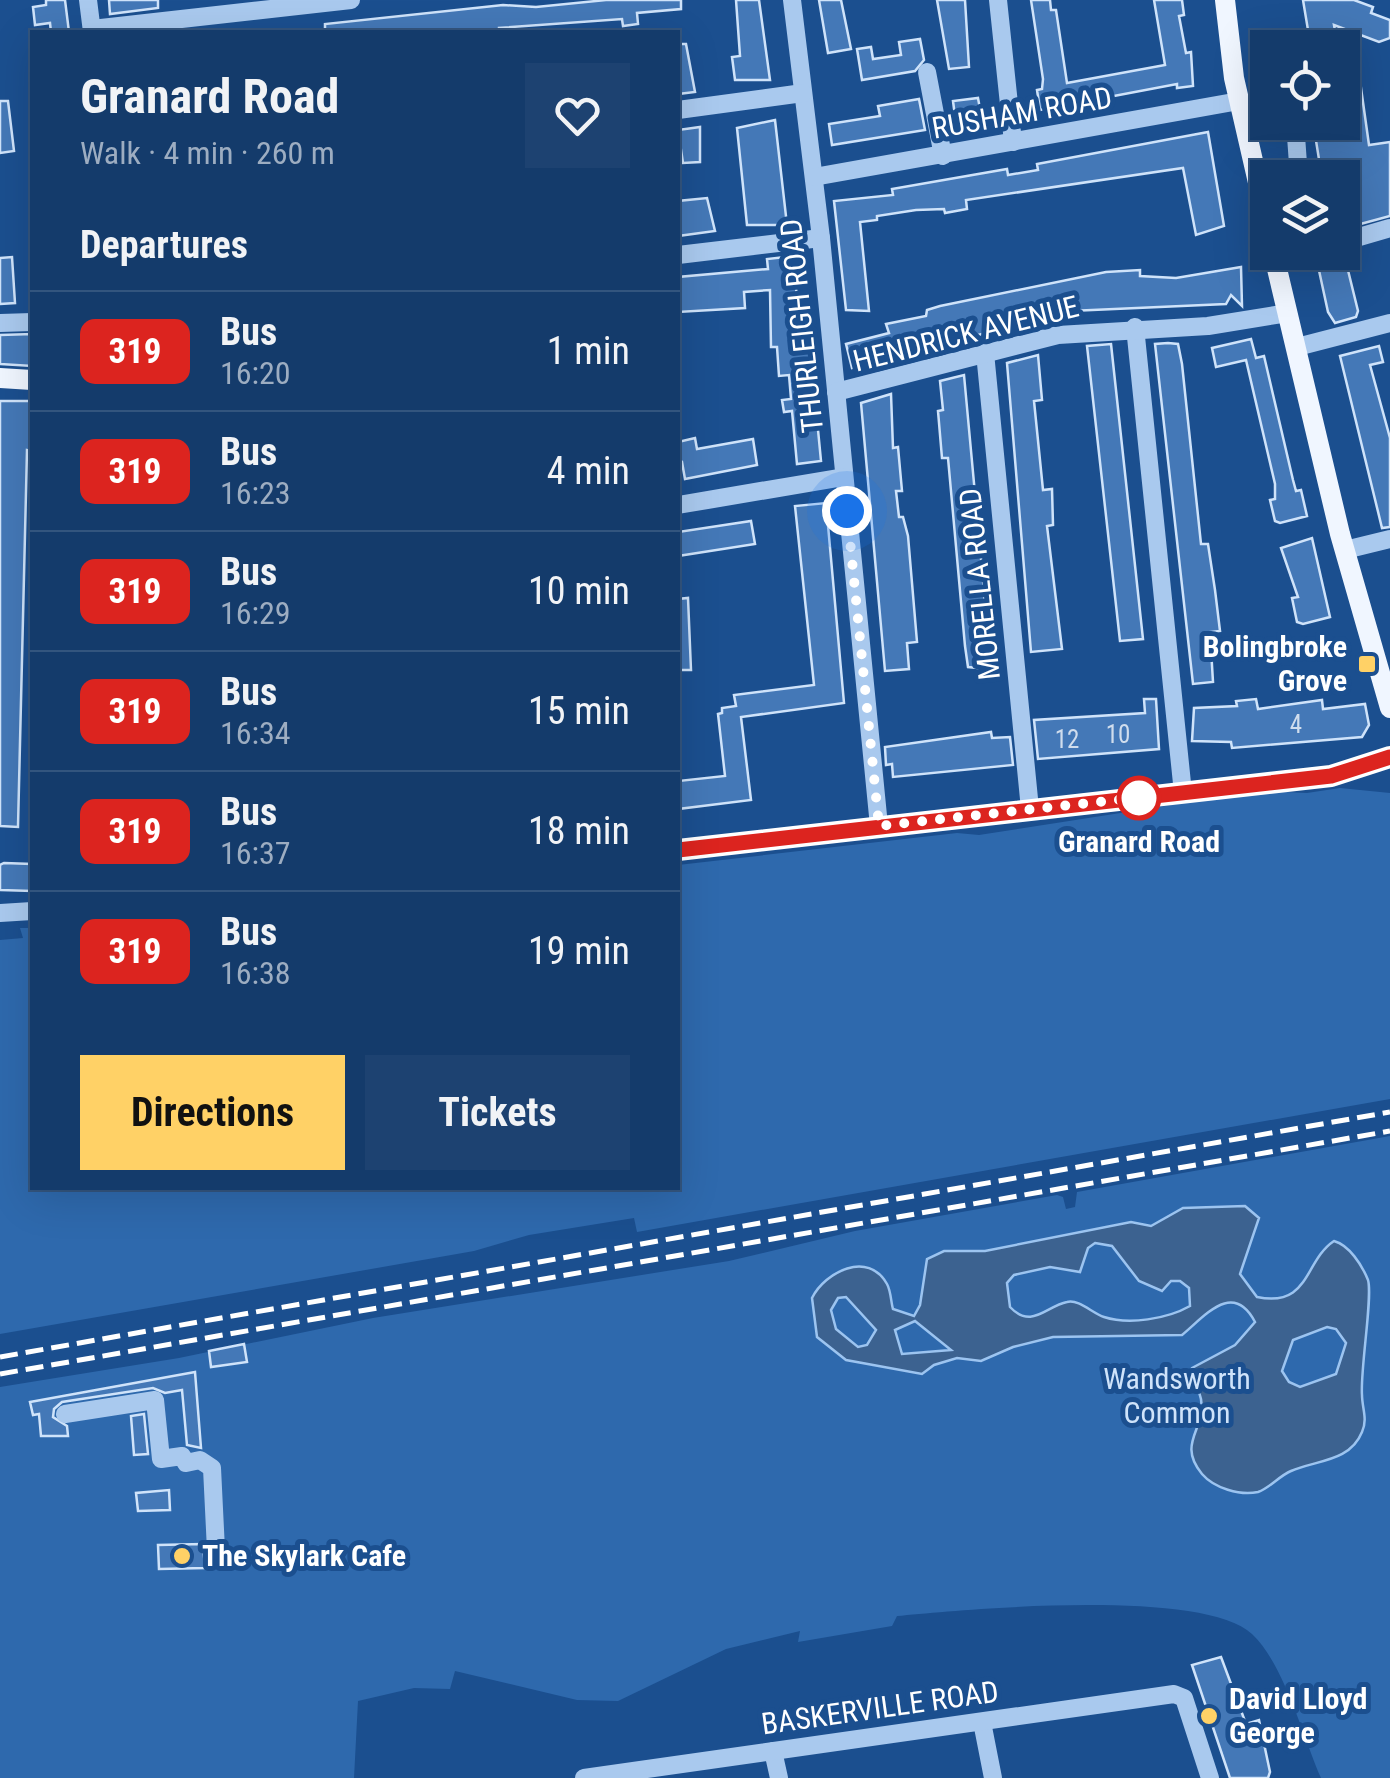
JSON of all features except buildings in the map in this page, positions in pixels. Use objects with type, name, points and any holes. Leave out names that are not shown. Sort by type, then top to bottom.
[{"type":"main road","points":[[1225,0],[1253,160]]},
{"type":"main road","points":[[1278,270],[1345,550],[1390,708]]},
{"type":"main road","points":[[0,378],[30,380]]},
{"type":"main road","points":[[680,850],[1331,776],[1390,757]]},
{"type":"street","points":[[88,0],[92,30],[351,0]]},
{"type":"street","name":"THURLEIGH ROAD","points":[[792,0],[821,238],[879,826]]},
{"type":"street","points":[[998,0],[1013,142]]},
{"type":"street","points":[[927,72],[943,156]]},
{"type":"street","points":[[680,110],[803,93]]},
{"type":"street","name":"RUSHAM ROAD","points":[[814,177],[1013,142],[1250,113]]},
{"type":"street","points":[[1360,237],[1390,228]]},
{"type":"street","points":[[680,254],[821,238]]},
{"type":"street","name":"HENDRICK AVENUE","points":[[836,392],[1058,335],[1208,326],[1288,312]]},
{"type":"street","points":[[0,323],[30,322]]},
{"type":"street","points":[[1297,348],[1390,323]]},
{"type":"street","points":[[1135,328],[1184,793]]},
{"type":"street","name":"MORELLA ROAD","points":[[985,353],[1030,809]]},
{"type":"street","points":[[680,505],[844,477]]},
{"type":"street","points":[[1345,550],[1390,539]]},
{"type":"street","points":[[0,914],[30,911]]},
{"type":"street","points":[[65,1414],[156,1400],[161,1458],[182,1456],[186,1462],[200,1460],[212,1468],[216,1550],[226,1558]]},
{"type":"street","name":"BASKERVILLE ROAD","points":[[584,1778],[1182,1696],[1210,1778]]},
{"type":"street","points":[[982,1722],[993,1778]]},
{"type":"street","points":[[774,1750],[779,1778]]},
{"type":"green space","points":[[1340,788],[1390,793],[1390,1099],[637,1232],[634,1218],[529,1235],[474,1251],[0,1334],[0,940],[23,938],[20,928],[30,928],[30,1190],[680,1190],[680,865],[957,833],[979,835],[1262,791],[1307,793]]},
{"type":"green space","name":"Wandsworth Common","points":[[1390,1136],[1390,1778],[1321,1778],[1274,1663],[1252,1634],[1226,1620],[1186,1611],[1082,1605],[897,1616],[892,1626],[798,1642],[800,1631],[726,1649],[618,1701],[577,1700],[455,1671],[450,1689],[414,1688],[358,1701],[354,1778],[0,1778],[0,1387],[179,1358],[373,1318],[729,1261],[855,1231],[1057,1195],[1063,1197],[1066,1209],[1075,1207],[1077,1192]]},
{"type":"shaded area","points":[[1245,1206],[1259,1218],[1240,1274],[1257,1297],[1274,1299],[1297,1289],[1334,1241],[1359,1262],[1369,1289],[1362,1384],[1365,1423],[1357,1442],[1341,1455],[1291,1471],[1258,1492],[1228,1490],[1202,1474],[1191,1449],[1202,1406],[1190,1375],[1192,1368],[1235,1345],[1255,1322],[1238,1304],[1228,1303],[1209,1311],[1182,1335],[1053,1337],[1013,1347],[981,1361],[957,1358],[934,1365],[922,1374],[846,1360],[817,1337],[812,1298],[827,1280],[847,1268],[869,1268],[879,1274],[888,1287],[893,1309],[914,1316],[920,1305],[927,1259],[944,1251],[985,1251],[1131,1222],[1151,1226],[1183,1208]],"holes":[[[1095,1243],[1112,1246],[1139,1281],[1162,1291],[1171,1281],[1180,1281],[1189,1288],[1190,1306],[1136,1320],[1104,1317],[1072,1302],[1032,1317],[1018,1314],[1010,1307],[1007,1283],[1014,1275],[1050,1267],[1080,1272],[1088,1248]],[[846,1297],[876,1330],[867,1345],[858,1347],[836,1329],[831,1310],[838,1298]],[[915,1321],[951,1350],[902,1354],[895,1330]],[[1327,1327],[1336,1329],[1346,1343],[1336,1374],[1300,1387],[1289,1382],[1282,1371],[1293,1340]]]},
{"type":"railway","points":[[0,1357],[1390,1112]]},
{"type":"railway","points":[[0,1374],[1390,1131]]},
{"type":"bus line","name":"319","points":[[680,850],[1331,776],[1390,757]]},
{"type":"place","name":"Bolingbroke Grove","points":[[1367,664]]},
{"type":"place","name":"Granard Road","points":[[1139,798]]},
{"type":"place","name":"The Skylark Cafe","points":[[182,1556]]},
{"type":"place","name":"David Lloyd George","points":[[1209,1716]]},
{"type":"route","points":[[847,511],[879,826],[1153,796],[1139,798]]}]
